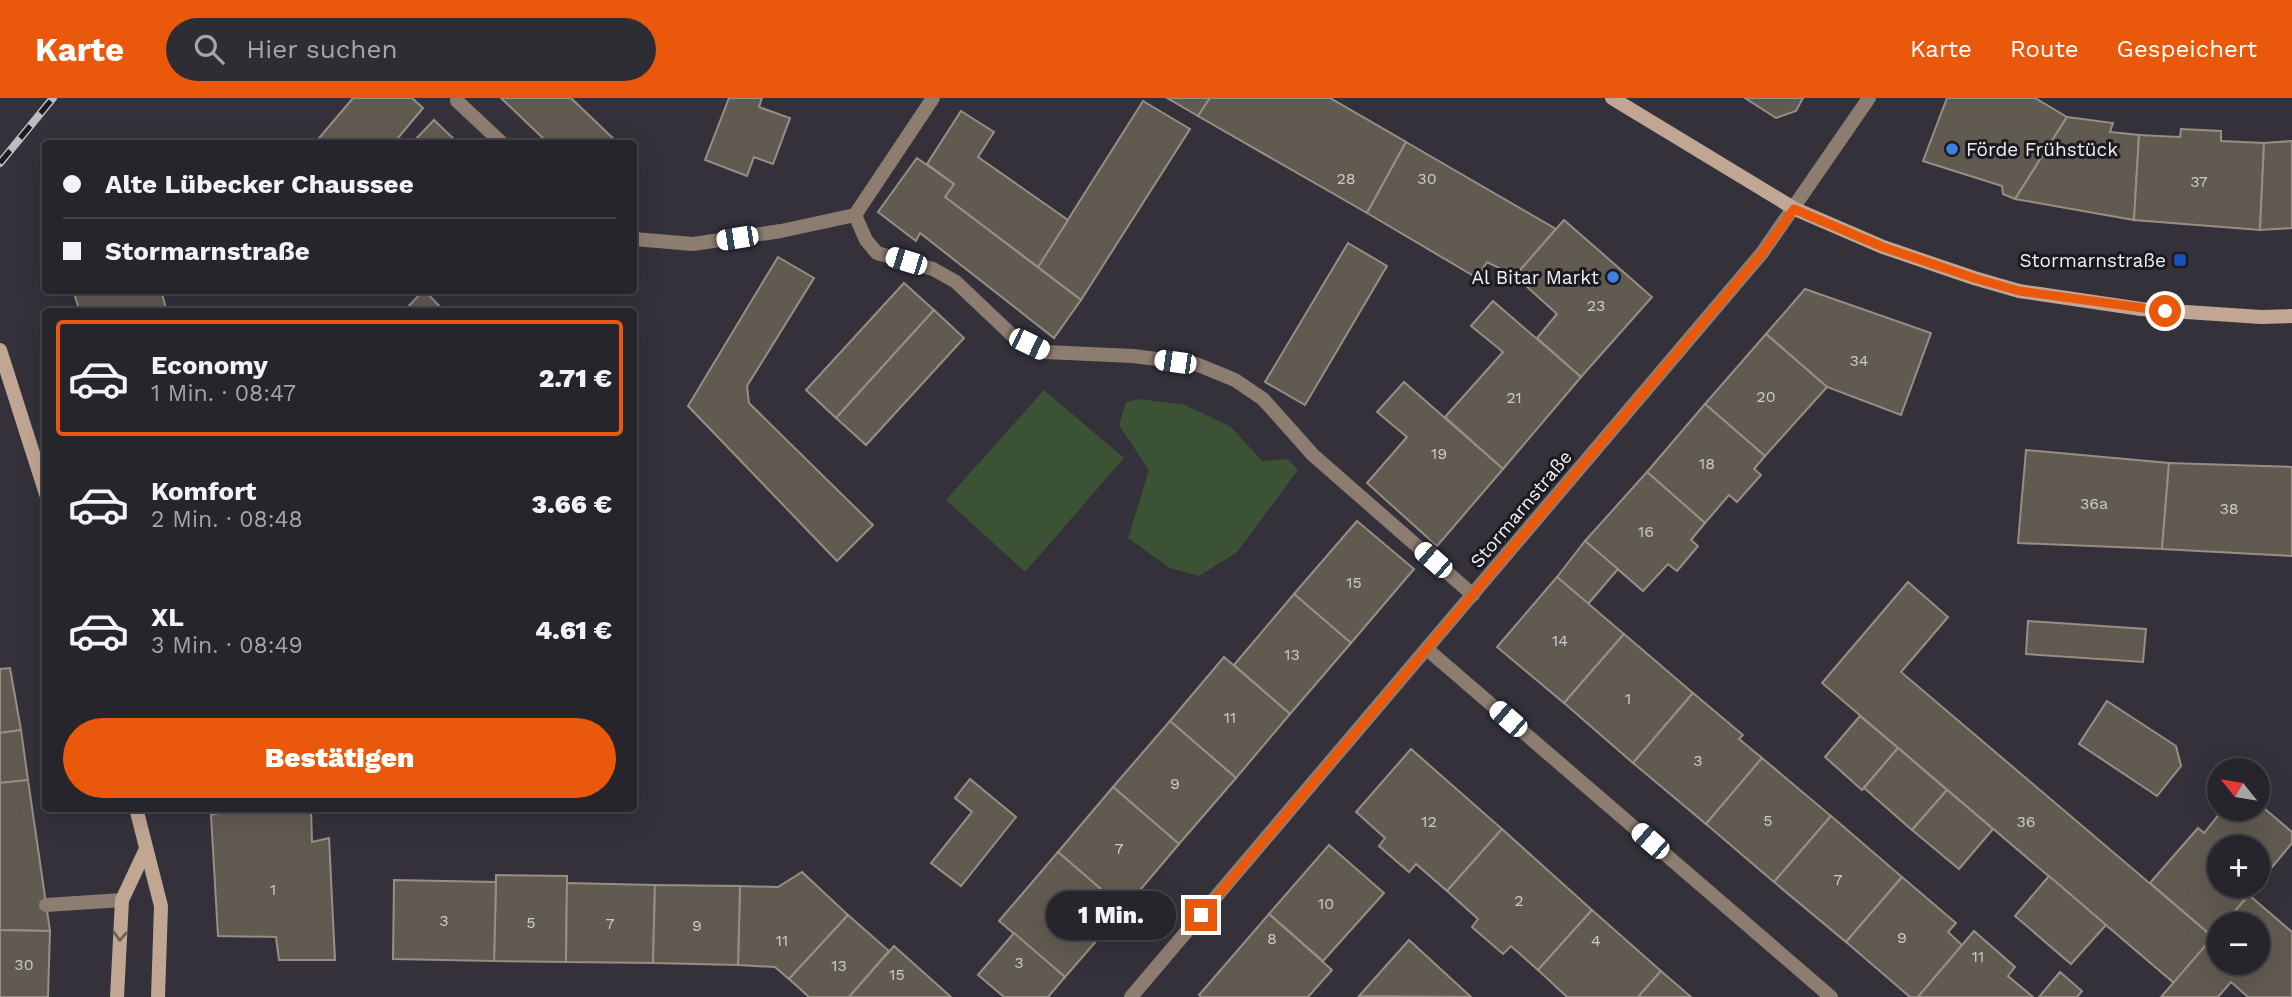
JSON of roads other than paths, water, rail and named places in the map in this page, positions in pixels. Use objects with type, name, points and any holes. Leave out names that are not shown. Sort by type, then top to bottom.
[{"type":"main road","points":[[1612,98],[1794,209],[1883,247],[1974,278],[2019,291],[2141,309],[2261,317],[2292,316]]},
{"type":"main road","points":[[0,350],[42,481]]},
{"type":"main road","points":[[137,812],[161,906],[158,997]]},
{"type":"main road","points":[[117,997],[122,900],[146,849]]},
{"type":"street","points":[[637,239],[693,244],[780,231],[855,215],[933,98]]},
{"type":"street","name":"Stormarnstraße","points":[[1131,997],[1762,253],[1869,98]]},
{"type":"street","points":[[457,101],[499,140]]},
{"type":"street","points":[[855,215],[866,240],[877,253],[933,269],[956,282],[1014,337],[1045,352],[1133,356],[1196,364],[1235,380],[1263,399],[1313,456],[1473,595]]},
{"type":"street","points":[[1428,650],[1831,997]]},
{"type":"street","points":[[46,905],[122,900]]},
{"type":"railway","points":[[0,163],[53,98]]},
{"type":"place","name":"Förde Frühstück","points":[[1952,149]]},
{"type":"place","name":"Stormarnstraße","points":[[2180,260]]},
{"type":"place","name":"Al Bitar Markt","points":[[1613,277]]}]
